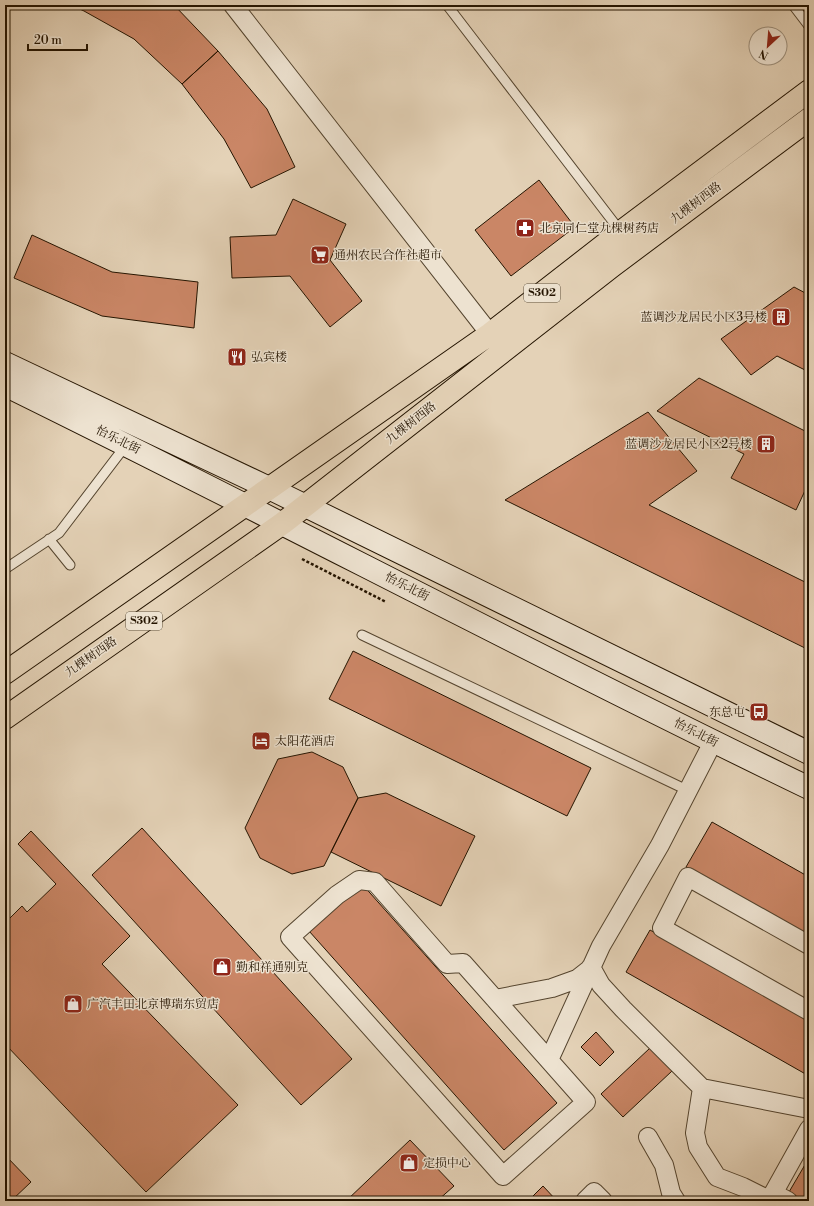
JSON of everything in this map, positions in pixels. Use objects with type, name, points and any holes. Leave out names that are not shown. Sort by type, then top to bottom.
[{"type":"main road","name":"九棵树西路","points":[[5,674],[232,513],[246,505],[490,334],[621,232],[809,91]]},
{"type":"main road","name":"九棵树西路","points":[[5,718],[283,523],[612,266],[809,119]]},
{"type":"main road","name":"怡乐北街","points":[[5,363],[269,488],[809,752]]},
{"type":"main road","name":"怡乐北街","points":[[5,385],[283,523],[328,548],[713,742],[809,788]]},
{"type":"street","points":[[233,5],[490,334]]},
{"type":"street","points":[[549,1060],[601,946],[660,846],[713,742]]},
{"type":"street","points":[[809,945],[688,877],[662,928],[809,1011]]},
{"type":"street","points":[[359,880],[374,882],[447,964],[463,963],[495,999],[586,1102],[502,1176],[290,937],[337,895],[359,880]]},
{"type":"street","points":[[495,999],[552,988],[577,979],[591,967]]},
{"type":"street","points":[[591,967],[601,985],[702,1088],[809,1109]]},
{"type":"street","points":[[702,1088],[695,1133],[698,1147],[717,1177],[743,1187],[775,1199],[809,1129]]},
{"type":"street","points":[[648,1137],[664,1166],[671,1193],[676,1201]]},
{"type":"street","points":[[585,1201],[594,1192],[603,1201]]},
{"type":"lane","points":[[447,5],[621,232]]},
{"type":"lane","points":[[793,5],[809,26]]},
{"type":"lane","points":[[5,568],[59,533],[126,444]]},
{"type":"lane","points":[[49,539],[70,565]]},
{"type":"lane","points":[[362,635],[689,791]]},
{"type":"building","points":[[71,5],[174,5],[218,51],[182,84],[134,39]]},
{"type":"building","points":[[218,51],[267,109],[295,167],[251,188],[224,139],[182,84]]},
{"type":"building","name":"北京同仁堂九棵树药店","points":[[539,180],[575,227],[511,276],[475,230]]},
{"type":"building","points":[[293,199],[346,224],[330,260],[362,301],[330,327],[290,276],[232,278],[230,237],[276,235]]},
{"type":"building","points":[[32,235],[112,272],[198,282],[194,328],[102,316],[14,278]]},
{"type":"building","name":"蓝调沙龙居民小区3号楼","points":[[794,287],[809,295],[809,372],[777,356],[751,375],[721,339]]},
{"type":"building","name":"蓝调沙龙居民小区2号楼","points":[[699,378],[809,433],[809,482],[796,510],[731,478],[744,454],[657,411]]},
{"type":"building","points":[[648,412],[697,471],[649,505],[809,584],[809,650],[505,500]]},
{"type":"building","points":[[5,488],[9,489],[5,518]]},
{"type":"building","points":[[353,651],[591,768],[567,816],[329,699]]},
{"type":"building","name":"太阳花酒店","points":[[312,752],[343,767],[358,798],[324,866],[292,874],[260,858],[245,828],[278,759]]},
{"type":"building","points":[[386,793],[475,836],[441,906],[331,852],[358,798]]},
{"type":"building","points":[[712,822],[809,877],[809,936],[686,867]]},
{"type":"building","name":"勤和祥通别克","points":[[142,828],[352,1059],[301,1105],[92,875]]},
{"type":"building","name":"广汽丰田北京博瑞东贸店","points":[[31,831],[130,936],[102,964],[238,1105],[146,1192],[5,1044],[5,923],[22,906],[27,912],[56,884],[18,844]]},
{"type":"building","points":[[362,884],[557,1103],[504,1150],[309,931]]},
{"type":"building","points":[[650,930],[809,1020],[809,1076],[626,972]]},
{"type":"building","points":[[596,1032],[614,1052],[600,1066],[581,1047]]},
{"type":"building","points":[[650,1048],[672,1071],[623,1117],[601,1094]]},
{"type":"building","name":"定损中心","points":[[410,1140],[454,1186],[437,1201],[346,1201]]},
{"type":"building","points":[[5,1155],[31,1182],[11,1201],[5,1201]]},
{"type":"building","points":[[806,1163],[809,1165],[809,1201],[804,1201],[789,1192]]},
{"type":"building","points":[[543,1186],[557,1201],[528,1201]]},
{"type":"place","name":"北京同仁堂九棵树药店","points":[[525,228]]},
{"type":"place","name":"通州农民合作社超市","points":[[320,255]]},
{"type":"place","name":"蓝调沙龙居民小区3号楼","points":[[781,317]]},
{"type":"place","name":"弘宾楼","points":[[237,357]]},
{"type":"place","name":"蓝调沙龙居民小区2号楼","points":[[766,444]]},
{"type":"place","name":"东总屯","points":[[759,712]]},
{"type":"place","name":"太阳花酒店","points":[[261,741]]},
{"type":"place","name":"勤和祥通别克","points":[[222,967]]},
{"type":"place","name":"广汽丰田北京博瑞东贸店","points":[[73,1004]]},
{"type":"place","name":"定损中心","points":[[409,1163]]}]
